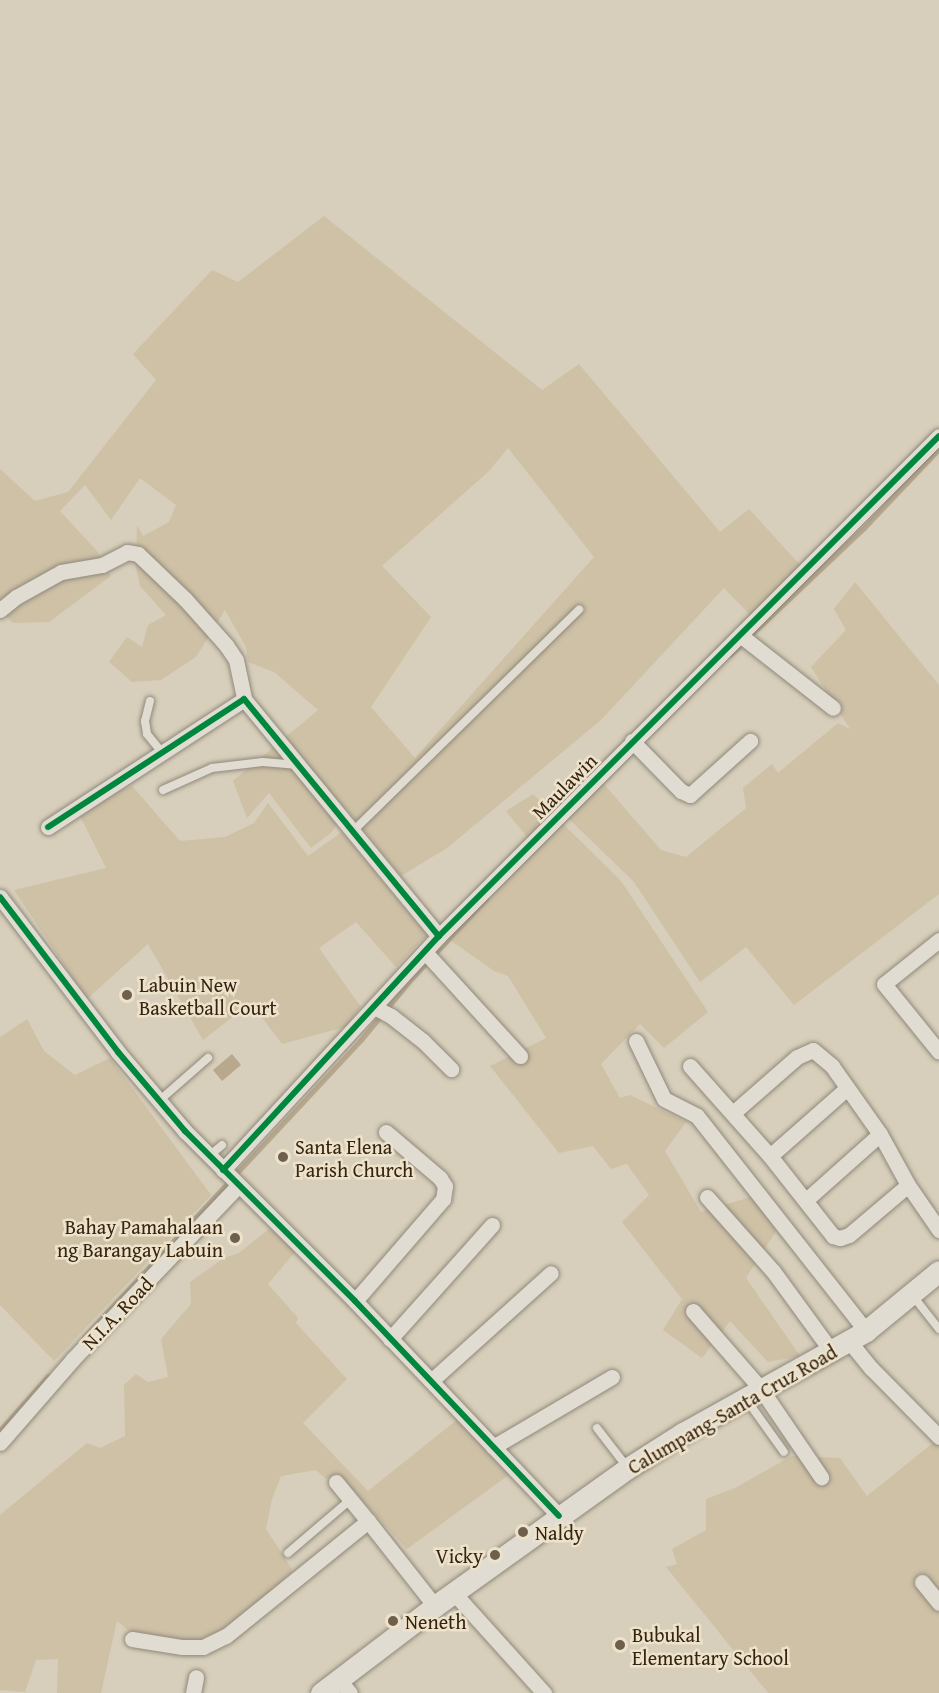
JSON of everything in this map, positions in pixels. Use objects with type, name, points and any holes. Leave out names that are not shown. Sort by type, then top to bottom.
[{"type":"main road","name":"Calumpang-Santa Cruz Road","points":[[321,1693],[345,1687],[435,1606],[628,1468],[683,1433],[849,1341],[939,1271]]},
{"type":"street","name":"Maulawin","points":[[223,1170],[439,936],[939,436]]},
{"type":"street","points":[[0,610],[16,597],[61,572],[102,565],[127,552],[138,554],[185,599],[226,645],[236,660],[244,699],[439,936]]},
{"type":"street","points":[[740,635],[832,708]]},
{"type":"street","points":[[48,827],[161,751],[244,699]]},
{"type":"street","points":[[632,741],[681,791],[690,795],[750,741]]},
{"type":"street","points":[[0,897],[118,1052],[209,1156],[355,1301],[559,1516]]},
{"type":"street","points":[[936,948],[884,984],[939,1052]]},
{"type":"street","points":[[425,952],[520,1056]]},
{"type":"street","points":[[374,1007],[391,1016],[414,1034],[451,1069]]},
{"type":"street","points":[[636,1041],[664,1099],[697,1116],[849,1341],[870,1368],[939,1437]]},
{"type":"street","points":[[733,1113],[807,1052],[813,1050],[832,1066],[880,1134],[908,1185],[939,1230]]},
{"type":"street","points":[[690,1066],[770,1156],[833,1236],[840,1238],[849,1235],[908,1185]]},
{"type":"street","points":[[770,1156],[846,1088]]},
{"type":"street","points":[[355,1301],[443,1199],[445,1186],[440,1178],[386,1132]]},
{"type":"street","points":[[806,1200],[880,1134]]},
{"type":"street","name":"N.I.A. Road","points":[[0,1443],[73,1359],[238,1186]]},
{"type":"street","points":[[707,1197],[773,1271],[849,1341]]},
{"type":"street","points":[[390,1339],[492,1225]]},
{"type":"street","points":[[430,1381],[551,1273]]},
{"type":"street","points":[[693,1311],[753,1394],[821,1478]]},
{"type":"street","points":[[493,1447],[612,1377]]},
{"type":"street","points":[[336,1482],[435,1606]]},
{"type":"street","points":[[132,1639],[182,1647],[203,1647],[226,1636],[368,1521]]},
{"type":"street","points":[[922,1582],[939,1603]]},
{"type":"street","points":[[454,1593],[544,1693]]},
{"type":"street","points":[[193,1693],[196,1677]]},
{"type":"lane","points":[[352,832],[579,610]]},
{"type":"lane","points":[[150,700],[146,721],[147,734],[161,751]]},
{"type":"lane","points":[[163,790],[212,768],[263,762],[296,765]]},
{"type":"lane","points":[[160,1100],[208,1058]]},
{"type":"lane","points":[[209,1156],[222,1145]]},
{"type":"lane","points":[[912,1294],[939,1329]]},
{"type":"lane","points":[[753,1394],[784,1452]]},
{"type":"lane","points":[[597,1428],[628,1468]]},
{"type":"lane","points":[[288,1553],[350,1500]]},
{"type":"shaded area","points":[[324,216],[542,390],[579,364],[720,532],[749,509],[800,565],[751,616],[724,588],[601,720],[447,848],[401,876],[346,808],[332,832],[311,848],[269,793],[247,818],[233,781],[318,710],[274,672],[248,662],[246,647],[225,610],[196,657],[161,680],[132,682],[109,662],[127,637],[142,647],[148,625],[166,615],[140,586],[136,568],[137,525],[143,536],[169,522],[176,505],[140,478],[111,520],[85,485],[60,511],[97,551],[111,576],[49,622],[13,623],[0,610],[0,469],[35,501],[68,492],[156,380],[133,354],[212,270],[238,282]],"holes":[[[508,448],[594,557],[415,758],[371,707],[431,617],[382,566],[488,472]]]},
{"type":"shaded area","points":[[855,582],[939,685],[939,894],[794,1005],[746,947],[700,982],[634,882],[567,817],[603,783],[661,850],[686,857],[746,808],[743,788],[772,764],[778,773],[838,723],[850,729],[811,667],[846,630],[834,609]]},
{"type":"shaded area","points":[[132,786],[180,841],[225,837],[254,823],[268,803],[308,856],[342,832],[427,935],[396,967],[356,922],[319,948],[361,1007],[345,1027],[282,1044],[251,1003],[203,1040],[148,944],[87,999],[14,890],[106,868],[76,808]]},
{"type":"shaded area","points":[[533,794],[621,881],[708,1012],[664,1048],[640,1024],[601,1064],[620,1098],[630,1095],[686,1122],[665,1151],[701,1212],[754,1196],[776,1231],[746,1278],[800,1356],[768,1362],[730,1321],[702,1358],[663,1330],[682,1299],[622,1222],[649,1195],[627,1164],[611,1169],[593,1146],[559,1153],[490,1066],[546,1038],[508,976],[494,971],[450,940],[537,849],[506,811]]},
{"type":"shaded area","points":[[27,1019],[44,1051],[75,1075],[110,1058],[211,1195],[54,1361],[0,1305],[0,1037]]},
{"type":"shaded area","points":[[232,1054],[241,1065],[222,1081],[213,1070]]},
{"type":"shaded area","points":[[270,1228],[295,1252],[268,1284],[298,1318],[296,1323],[347,1379],[303,1423],[368,1491],[458,1419],[510,1474],[407,1549],[339,1475],[326,1479],[316,1470],[281,1476],[272,1499],[266,1529],[293,1571],[230,1627],[195,1641],[129,1631],[117,1621],[101,1693],[57,1693],[58,1659],[36,1660],[25,1692],[0,1690],[0,1515],[87,1443],[100,1448],[125,1436],[124,1385],[136,1374],[148,1382],[168,1377],[161,1339],[191,1304],[190,1282],[224,1258],[239,1253]]},
{"type":"shaded area","points":[[939,1438],[939,1693],[768,1693],[666,1567],[677,1564],[672,1549],[706,1530],[706,1499],[735,1488],[792,1456],[840,1458],[867,1496]]},
{"type":"waterway","points":[[754,632],[864,528],[939,449]]},
{"type":"waterway","points":[[730,655],[738,648]]},
{"type":"waterway","points":[[84,1337],[361,1040],[413,977],[486,899]]},
{"type":"waterway","points":[[0,1430],[48,1376]]},
{"type":"cycle path","points":[[223,1170],[439,936],[939,436]]},
{"type":"cycle path","points":[[48,827],[244,699],[439,936]]},
{"type":"cycle path","points":[[0,897],[118,1052],[185,1131],[355,1301],[559,1516]]},
{"type":"place","name":"Labuin New Basketball Court","points":[[127,995]]},
{"type":"place","name":"Santa Elena Parish Church","points":[[283,1157]]},
{"type":"place","name":"Bahay Pamahalaan ng Barangay Labuin","points":[[235,1238]]},
{"type":"place","name":"Naldy","points":[[523,1532]]},
{"type":"place","name":"Vicky","points":[[495,1555]]},
{"type":"place","name":"Neneth","points":[[393,1621]]},
{"type":"place","name":"Bubukal Elementary School","points":[[620,1645]]}]
